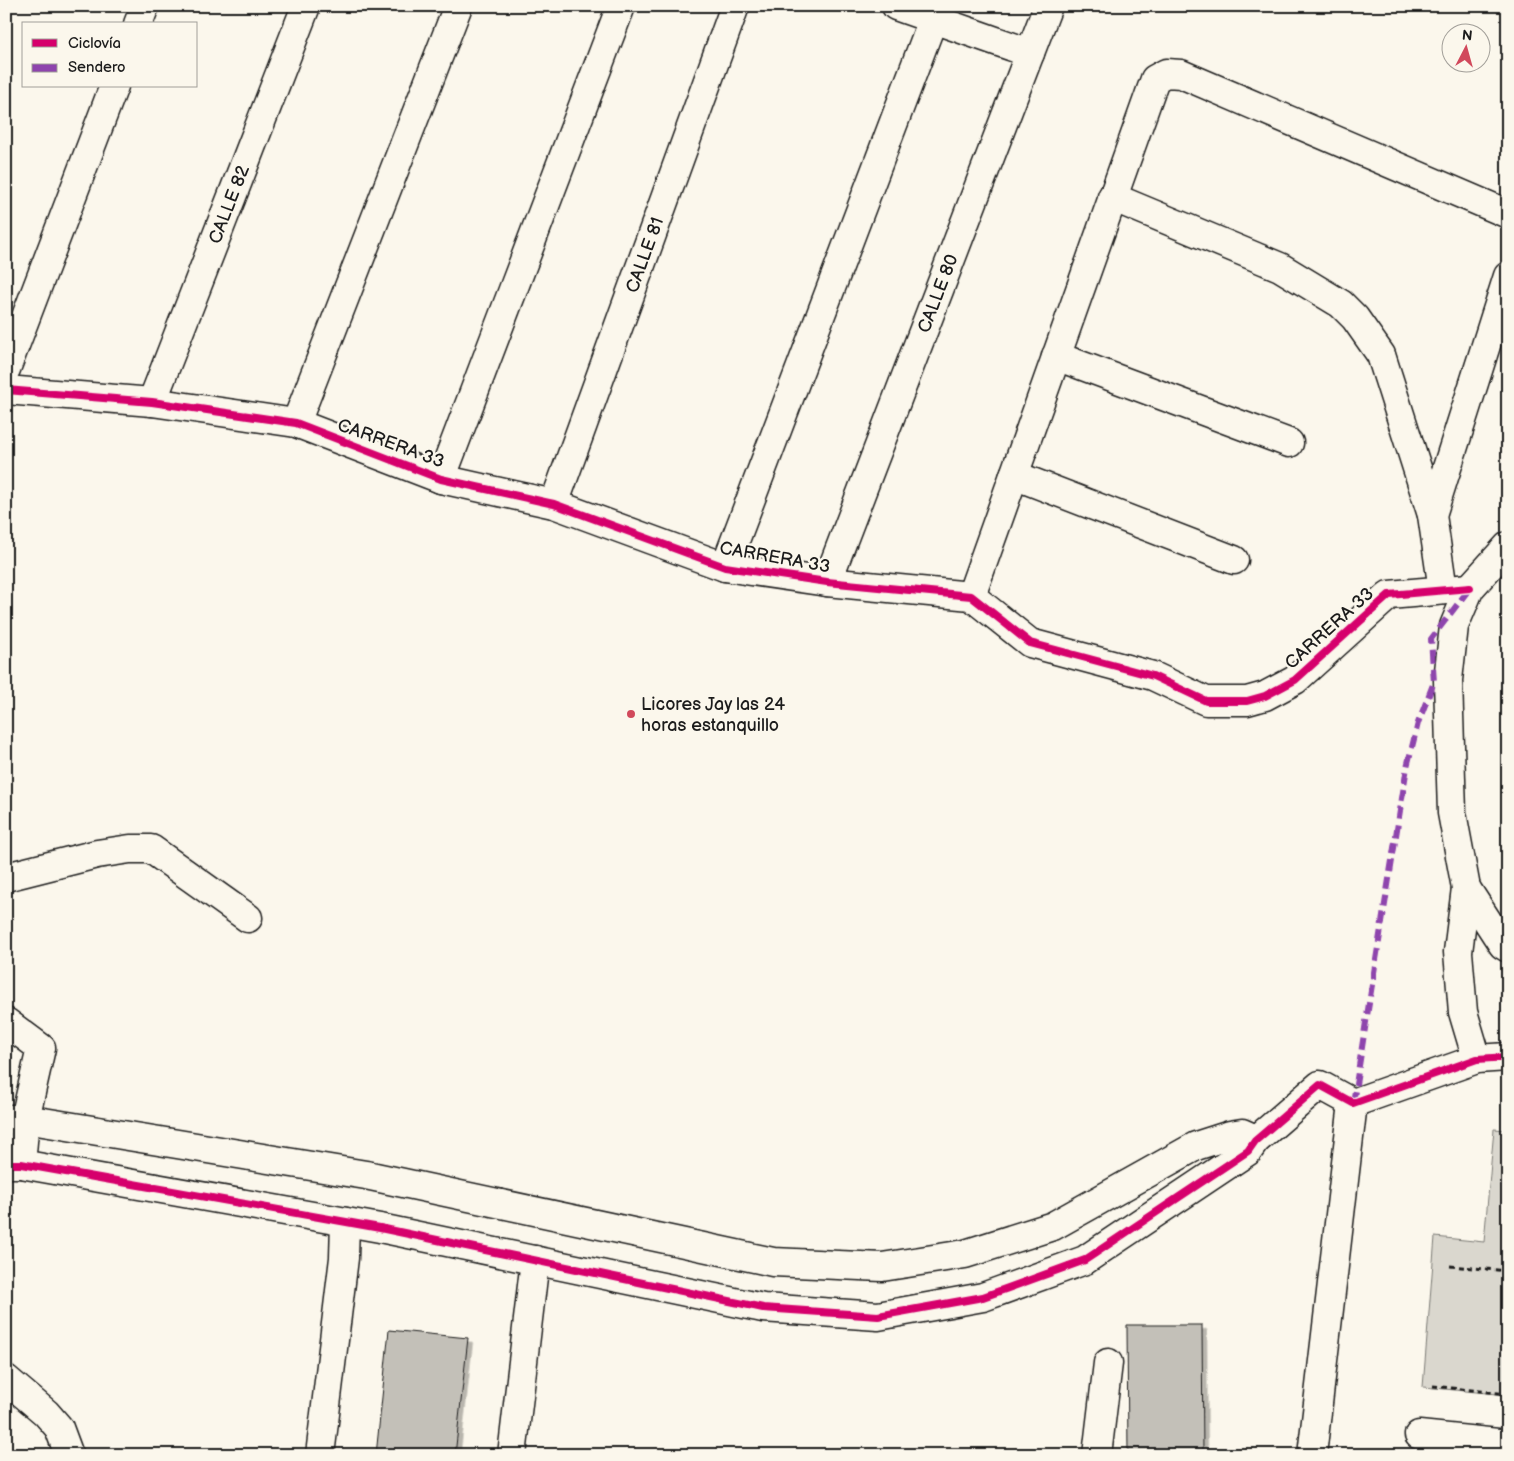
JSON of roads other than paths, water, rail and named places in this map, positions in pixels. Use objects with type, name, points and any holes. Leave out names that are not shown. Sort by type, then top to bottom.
[{"type":"street","points":[[139,22],[145,6]]},
{"type":"street","name":"CALLE 82","points":[[152,402],[306,6]]},
{"type":"street","points":[[296,423],[458,6]]},
{"type":"street","points":[[441,479],[620,6]]},
{"type":"street","name":"CALLE 81","points":[[554,504],[735,6]]},
{"type":"street","points":[[896,6],[936,13],[1030,53]]},
{"type":"street","name":"CALLE 80","points":[[827,582],[1048,6]]},
{"type":"street","points":[[726,567],[936,13]]},
{"type":"street","points":[[971,596],[1155,79],[1166,73],[1181,74],[1508,214]]},
{"type":"street","points":[[6,369],[113,88]]},
{"type":"street","points":[[1112,197],[1280,267],[1341,304],[1355,318],[1381,355],[1432,515],[1443,590]]},
{"type":"street","points":[[1432,515],[1508,276]]},
{"type":"street","points":[[1056,356],[1289,443]]},
{"type":"street","name":"CARRERA 33","points":[[6,390],[152,402],[296,423],[441,479],[554,504],[726,567],[827,582],[971,596],[1030,643],[1153,676],[1206,700],[1248,701],[1265,696],[1295,680],[1389,595],[1470,588]]},
{"type":"street","points":[[1014,475],[1234,560]]},
{"type":"street","points":[[1477,1059],[1463,1012],[1458,952],[1466,888],[1452,814],[1448,680],[1454,626],[1470,588],[1508,546]]},
{"type":"street","points":[[6,877],[97,854],[130,849],[151,849],[248,918]]},
{"type":"street","points":[[1466,888],[1503,945],[1508,948]]},
{"type":"street","points":[[6,1022],[41,1048],[16,1119],[13,1164],[345,1222],[763,1308],[878,1316],[983,1297],[1085,1260],[1248,1151],[1255,1142],[1320,1085],[1353,1102],[1477,1059],[1508,1057]]},
{"type":"street","points":[[1312,1455],[1353,1102]]},
{"type":"street","points":[[16,1119],[366,1175],[773,1262],[882,1267],[965,1254],[1053,1226],[1196,1146],[1230,1134],[1242,1133],[1251,1137],[1255,1142]]},
{"type":"street","points":[[320,1455],[344,1258],[345,1222]]},
{"type":"street","points":[[513,1454],[535,1260]]},
{"type":"street","points":[[1097,1455],[1108,1363]]},
{"type":"street","points":[[6,1380],[46,1413],[59,1428],[69,1455]]},
{"type":"street","points":[[1419,1435],[1508,1444]]},
{"type":"place","name":"Licores Jay las 24 horas estanquillo","points":[[631,714]]}]
